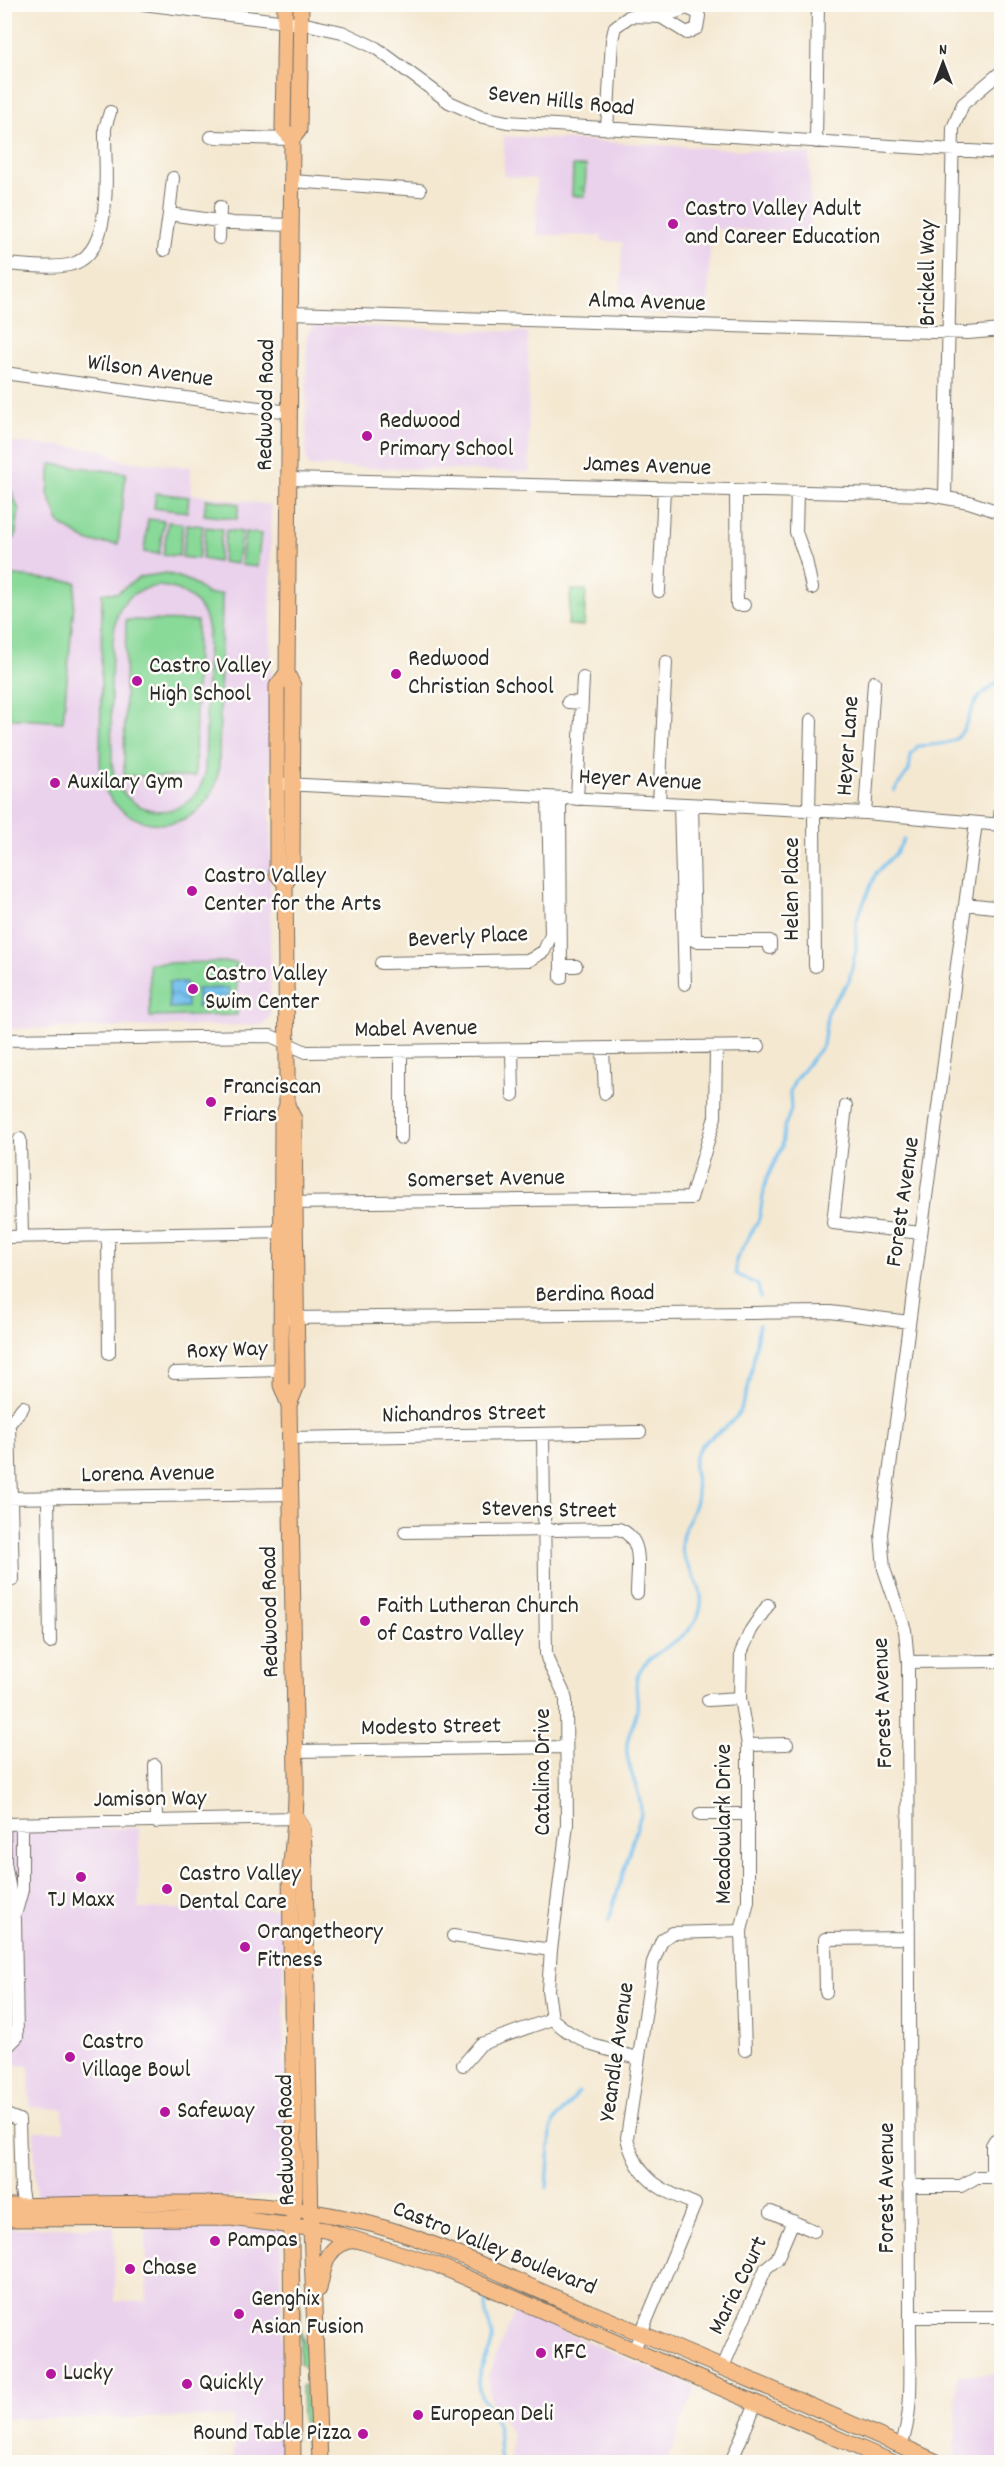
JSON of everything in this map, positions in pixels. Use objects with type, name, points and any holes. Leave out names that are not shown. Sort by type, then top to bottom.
[{"type":"main road","name":"Redwood Road","points":[[285,4],[283,129],[292,139]]},
{"type":"main road","name":"Redwood Road","points":[[289,1405],[297,1385],[289,1318],[287,1232],[294,1119],[286,1104],[285,883],[292,874],[293,686],[286,673],[292,139],[299,130],[301,4]]},
{"type":"main road","name":"Redwood Road","points":[[285,883],[277,874],[276,784],[277,686],[286,673]]},
{"type":"main road","name":"Redwood Road","points":[[289,1318],[281,1370],[282,1385],[289,1405],[297,1818],[292,1829],[290,1872],[293,2463]]},
{"type":"main road","name":"Redwood Road","points":[[297,1818],[303,1828],[305,1869],[311,2220],[321,2463]]},
{"type":"main road","name":"Castro Valley Boulevard","points":[[4,2206],[25,2212],[293,2217],[311,2220],[354,2219],[401,2232],[527,2284],[938,2463]]},
{"type":"main road","name":"Castro Valley Boulevard","points":[[4,2219],[25,2212]]},
{"type":"main road","name":"Castro Valley Boulevard","points":[[311,2220],[452,2271],[893,2463]]},
{"type":"main road","points":[[315,2310],[325,2260],[331,2250],[347,2242],[366,2241]]},
{"type":"main road","points":[[452,2271],[458,2267],[487,2275],[495,2271]]},
{"type":"main road","points":[[478,2283],[501,2284],[514,2291],[519,2291],[527,2284]]},
{"type":"main road","points":[[292,2370],[305,2377],[309,2385],[310,2411],[318,2418]]},
{"type":"main road","points":[[772,2410],[812,2420],[880,2450],[901,2446]]},
{"type":"main road","points":[[893,2463],[905,2460],[914,2463]]},
{"type":"street","name":"Seven Hills Road","points":[[143,4],[328,28],[360,39],[386,55],[449,102],[483,117],[524,124],[1002,153]]},
{"type":"street","points":[[816,142],[818,4]]},
{"type":"street","points":[[607,129],[612,40],[615,27],[630,16],[661,17]]},
{"type":"street","name":"Brickell Way","points":[[945,496],[953,128],[959,109],[1002,71]]},
{"type":"street","points":[[4,264],[69,265],[84,259],[94,248],[103,226],[105,128],[110,112]]},
{"type":"street","points":[[211,137],[292,139]]},
{"type":"street","points":[[164,250],[173,178]]},
{"type":"street","points":[[292,182],[420,190]]},
{"type":"street","points":[[219,238],[220,207]]},
{"type":"street","points":[[169,214],[220,221],[291,225]]},
{"type":"street","name":"Alma Avenue","points":[[290,313],[950,333],[1002,330]]},
{"type":"street","name":"Wilson Avenue","points":[[4,374],[289,412]]},
{"type":"street","name":"James Avenue","points":[[289,479],[945,496],[1002,513]]},
{"type":"street","points":[[659,591],[664,489]]},
{"type":"street","points":[[736,491],[737,605],[744,605]]},
{"type":"street","points":[[797,492],[796,532],[806,560],[812,588]]},
{"type":"street","points":[[659,803],[666,662]]},
{"type":"street","points":[[578,799],[583,678]]},
{"type":"street","name":"Heyer Lane","points":[[865,813],[874,682]]},
{"type":"street","points":[[568,702],[596,701]]},
{"type":"street","name":"Helen Place","points":[[811,720],[815,966]]},
{"type":"street","name":"Heyer Avenue","points":[[276,784],[865,813],[1000,825]]},
{"type":"street","points":[[554,798],[561,972],[576,966]]},
{"type":"street","name":"Beverly Place","points":[[381,963],[530,960],[544,951],[551,935],[554,798]]},
{"type":"street","points":[[1000,825],[1002,799]]},
{"type":"street","points":[[686,805],[695,941],[770,941],[770,948]]},
{"type":"street","points":[[685,984],[686,805]]},
{"type":"street","name":"Forest Avenue","points":[[901,2446],[908,2410],[910,2317],[908,1662],[905,1630],[884,1569],[881,1534],[976,823]]},
{"type":"street","points":[[966,904],[1002,908]]},
{"type":"street","name":"Mabel Avenue","points":[[4,1040],[271,1036],[306,1052],[759,1046]]},
{"type":"street","name":"Somerset Avenue","points":[[288,1203],[691,1198],[716,1117],[716,1048]]},
{"type":"street","points":[[603,1049],[604,1094]]},
{"type":"street","points":[[512,1050],[513,1095]]},
{"type":"street","points":[[400,1138],[401,1052]]},
{"type":"street","points":[[846,1106],[833,1223],[921,1233]]},
{"type":"street","points":[[20,1139],[22,1237]]},
{"type":"street","points":[[4,1237],[108,1237],[287,1232]]},
{"type":"street","points":[[108,1237],[109,1353]]},
{"type":"street","name":"Berdina Road","points":[[289,1318],[830,1312],[909,1322]]},
{"type":"street","name":"Roxy Way","points":[[174,1373],[281,1370]]},
{"type":"street","points":[[13,1580],[7,1498],[9,1424],[23,1407]]},
{"type":"street","name":"Nichandros Street","points":[[290,1438],[640,1432]]},
{"type":"street","name":"Catalina Drive","points":[[543,1435],[546,1653],[548,1664],[563,1688],[566,1747],[567,1825],[548,1990],[552,2019]]},
{"type":"street","name":"Lorena Avenue","points":[[7,1498],[291,1494]]},
{"type":"street","points":[[48,1498],[50,1642]]},
{"type":"street","name":"Stevens Street","points":[[405,1532],[619,1528],[630,1533],[636,1542],[637,1593]]},
{"type":"street","name":"Meadowlark Drive","points":[[744,2050],[741,1931],[748,1901],[748,1745],[740,1698],[741,1653],[751,1630],[768,1605]]},
{"type":"street","points":[[908,1662],[1002,1661]]},
{"type":"street","points":[[708,1700],[740,1698]]},
{"type":"street","points":[[748,1745],[787,1744]]},
{"type":"street","name":"Modesto Street","points":[[296,1751],[566,1747]]},
{"type":"street","points":[[155,1765],[156,1822]]},
{"type":"street","points":[[700,1814],[748,1814]]},
{"type":"street","name":"Jamison Way","points":[[4,1824],[297,1818]]},
{"type":"street","points":[[4,1824],[5,1863],[15,1919],[17,2037],[4,2050]]},
{"type":"street","points":[[15,1919],[22,1890],[22,1824]]},
{"type":"street","name":"Yeandle Avenue","points":[[633,2350],[695,2204],[663,2191],[651,2182],[631,2152],[627,2124],[653,1962],[662,1940],[672,1933],[741,1931]]},
{"type":"street","points":[[453,1936],[551,1950]]},
{"type":"street","points":[[826,1992],[825,1939],[908,1938]]},
{"type":"street","points":[[464,2065],[481,2044],[552,2019],[567,2031],[592,2045],[637,2058]]},
{"type":"street","points":[[4,2114],[19,2120],[25,2212]]},
{"type":"street","points":[[909,2186],[961,2186],[977,2177],[997,2177],[992,2145],[995,2140],[1002,2139]]},
{"type":"street","name":"Maria Court","points":[[771,2212],[814,2231]]},
{"type":"street","name":"Maria Court","points":[[722,2369],[766,2268],[777,2259],[793,2222]]},
{"type":"street","points":[[910,2317],[1002,2317]]},
{"type":"street","points":[[731,2463],[756,2403]]},
{"type":"shaded area","name":"Castro Valley Adult and Career Education","points":[[504,136],[810,154],[810,232],[710,229],[708,316],[620,312],[622,242],[602,241],[601,236],[537,235],[536,179],[504,176]]},
{"type":"shaded area","points":[[315,325],[528,332],[529,472],[309,466],[306,460],[307,334]]},
{"type":"shaded area","name":"Castro Valley High School","points":[[4,442],[102,449],[123,461],[191,467],[191,494],[271,505],[270,1017],[263,1025],[5,1029]]},
{"type":"shaded area","points":[[139,1828],[139,1909],[283,1909],[286,2196],[36,2199],[34,2131],[64,2131],[63,2109],[30,2107],[29,2065],[6,2066],[5,2097],[4,1829]]},
{"type":"shaded area","points":[[114,2227],[115,2302],[147,2301],[146,2227],[281,2228],[282,2462],[234,2462],[233,2417],[5,2419],[4,2228]]},
{"type":"shaded area","points":[[515,2311],[696,2388],[666,2462],[511,2462],[512,2433],[491,2404],[488,2375]]},
{"type":"shaded area","points":[[1001,2374],[1001,2462],[965,2462],[956,2458],[957,2375]]},
{"type":"green space","points":[[573,166],[586,166],[585,196],[572,196]]},
{"type":"green space","points":[[51,464],[126,473],[118,544],[89,542],[60,524],[48,494]]},
{"type":"green space","points":[[5,476],[19,510],[15,538],[5,537]]},
{"type":"green space","points":[[156,493],[189,497],[187,512],[154,508]]},
{"type":"green space","points":[[206,499],[239,504],[237,519],[204,515]]},
{"type":"green space","points":[[148,519],[164,521],[159,554],[144,552]]},
{"type":"green space","points":[[168,522],[183,524],[179,556],[163,555]]},
{"type":"green space","points":[[187,524],[203,526],[198,559],[182,557]]},
{"type":"green space","points":[[206,527],[222,529],[218,562],[202,559]]},
{"type":"green space","points":[[226,530],[242,532],[237,564],[222,562]]},
{"type":"green space","points":[[245,532],[261,534],[257,567],[241,565]]},
{"type":"green space","points":[[167,573],[192,582],[207,594],[222,594],[219,764],[214,788],[202,806],[186,818],[167,823],[147,822],[127,814],[111,799],[100,777],[102,593],[117,593],[140,577]],"holes":[[[168,587],[193,599],[203,614],[208,633],[205,774],[197,792],[185,804],[171,810],[155,810],[140,806],[127,796],[117,782],[112,763],[113,638],[120,609],[131,596],[146,588]]]},
{"type":"green space","points":[[5,575],[76,582],[63,722],[5,718]]},
{"type":"green space","points":[[571,590],[586,590],[584,626],[568,625]]},
{"type":"green space","points":[[126,620],[197,621],[195,777],[124,776]]},
{"type":"green space","name":"Castro Valley Swim Center","points":[[236,962],[237,1015],[150,1017],[149,963]]},
{"type":"green space","points":[[299,2250],[301,2332],[309,2358],[310,2373],[300,2363]]},
{"type":"green space","points":[[304,2385],[310,2435],[308,2459],[302,2414],[301,2386]]},
{"type":"water","points":[[169,982],[186,982],[187,1007],[169,1008]]},
{"type":"water","points":[[229,988],[229,1006],[197,1007],[197,989]]},
{"type":"waterway","points":[[894,791],[909,770],[911,755],[918,746],[944,743],[957,738],[965,727],[976,701],[1002,678]]},
{"type":"waterway","points":[[760,1297],[758,1285],[736,1274],[736,1260],[759,1219],[766,1180],[782,1147],[784,1128],[791,1110],[790,1091],[795,1080],[823,1045],[828,1010],[849,981],[856,950],[856,921],[876,873],[896,853],[904,839]]},
{"type":"waterway","points":[[608,1922],[641,1814],[640,1798],[628,1761],[627,1747],[637,1709],[637,1678],[650,1659],[681,1637],[697,1618],[701,1605],[700,1590],[684,1557],[681,1543],[696,1501],[694,1459],[704,1443],[732,1422],[741,1408],[749,1386],[759,1325]]},
{"type":"waterway","points":[[547,2188],[551,2130],[554,2122],[579,2092]]},
{"type":"waterway","points":[[486,2301],[492,2343],[480,2371],[478,2384],[498,2427],[501,2462]]},
{"type":"place","name":"Castro Valley Adult and Career Education","points":[[673,224]]},
{"type":"place","name":"Redwood Primary School","points":[[367,436]]},
{"type":"place","name":"Redwood Christian School","points":[[396,674]]},
{"type":"place","name":"Castro Valley High School","points":[[137,681]]},
{"type":"place","name":"Auxilary Gym","points":[[55,783]]},
{"type":"place","name":"Castro Valley Center for the Arts","points":[[192,891]]},
{"type":"place","name":"Castro Valley Swim Center","points":[[193,989]]},
{"type":"place","name":"Franciscan Friars","points":[[211,1102]]},
{"type":"place","name":"Faith Lutheran Church of Castro Valley","points":[[365,1621]]},
{"type":"place","name":"TJ Maxx","points":[[81,1877]]},
{"type":"place","name":"Castro Valley Dental Care","points":[[167,1889]]},
{"type":"place","name":"Orangetheory Fitness","points":[[245,1947]]},
{"type":"place","name":"Castro Village Bowl","points":[[70,2057]]},
{"type":"place","name":"Safeway","points":[[165,2112]]},
{"type":"place","name":"Pampas","points":[[215,2241]]},
{"type":"place","name":"Chase","points":[[130,2269]]},
{"type":"place","name":"Genghix Asian Fusion","points":[[239,2314]]},
{"type":"place","name":"KFC","points":[[541,2353]]},
{"type":"place","name":"Lucky","points":[[51,2374]]},
{"type":"place","name":"Quickly","points":[[187,2384]]},
{"type":"place","name":"European Deli","points":[[418,2415]]},
{"type":"place","name":"Round Table Pizza","points":[[363,2434]]}]
